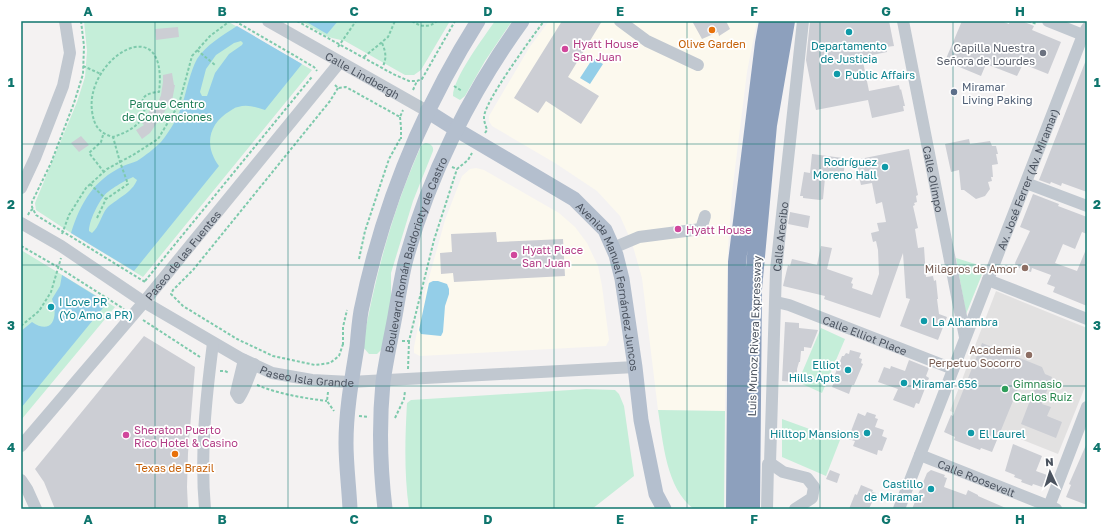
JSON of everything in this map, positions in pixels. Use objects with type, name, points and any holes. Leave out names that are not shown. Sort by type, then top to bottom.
[{"type":"highway","name":"Luis Munoz Rivera Expressway","points":[[735,509],[737,262],[768,21]]},
{"type":"highway","name":"Luis Munoz Rivera Expressway","points":[[751,509],[753,289],[768,124],[786,21]]},
{"type":"main road","points":[[350,509],[346,443],[350,382],[361,312],[376,248],[393,193],[427,111],[452,63],[478,21]]},
{"type":"main road","name":"Boulevard Román Baldorioty de Castro","points":[[385,509],[382,487],[381,442],[383,380],[405,263],[421,212],[440,161],[481,82],[522,21]]},
{"type":"main road","name":"Calle Lindbergh","points":[[427,111],[457,130]]},
{"type":"main road","name":"Avenida Manuel Fernández Juncos","points":[[457,130],[477,146],[574,199],[605,230],[613,248],[622,279],[641,420],[655,491],[664,509]]},
{"type":"street","points":[[21,188],[24,175],[36,158],[63,86],[70,53],[66,21]]},
{"type":"street","name":"Calle Lindbergh","points":[[268,21],[427,111]]},
{"type":"street","points":[[620,21],[647,41],[698,65]]},
{"type":"street","name":"Calle Arecibo","points":[[767,509],[776,302],[776,270],[803,21]]},
{"type":"street","name":"Calle Olimpo","points":[[904,21],[965,337]]},
{"type":"street","points":[[1048,21],[1085,32]]},
{"type":"street","name":"Av. José Ferrer (Av. Miramar)","points":[[899,509],[1085,32]]},
{"type":"street","name":"Paseo de las Fuentes","points":[[21,446],[155,289],[335,60]]},
{"type":"street","points":[[1026,183],[1087,206]]},
{"type":"street","points":[[613,248],[639,237],[701,229],[705,216]]},
{"type":"street","name":"Paseo Isla Grande","points":[[21,223],[61,246],[144,302],[213,343],[272,373],[312,380],[350,382],[635,367]]},
{"type":"street","points":[[988,280],[1087,319]]},
{"type":"street","name":"Calle Elliot Place","points":[[776,302],[953,369]]},
{"type":"street","points":[[205,509],[203,487],[204,429],[213,343]]},
{"type":"street","points":[[243,380],[249,362]]},
{"type":"street","points":[[1051,508],[1087,407]]},
{"type":"street","name":"Calle Roosevelt","points":[[920,455],[1051,508]]},
{"type":"street","points":[[770,458],[784,472],[807,478],[814,487],[812,498],[795,509]]},
{"type":"street","points":[[21,480],[36,509]]},
{"type":"path","points":[[81,21],[84,46],[83,74],[74,103],[51,163],[32,202],[32,207],[36,215],[145,281],[155,289],[166,294],[171,294],[183,306],[237,339],[273,356],[315,365],[330,363],[339,356],[343,344]]},
{"type":"path","points":[[21,326],[39,311],[51,292],[60,260],[62,231],[69,215],[86,188],[104,172],[158,139],[179,104],[192,56],[210,36],[230,21]]},
{"type":"path","points":[[297,21],[382,68],[410,81],[422,79],[455,21]]},
{"type":"path","points":[[122,308],[310,78],[319,73],[335,60],[340,44],[356,21]]},
{"type":"path","points":[[364,58],[388,37],[395,21]]},
{"type":"path","points":[[412,21],[419,26],[426,26],[437,21]]},
{"type":"path","points":[[407,374],[409,341],[434,240],[457,169],[468,160],[487,130],[483,117],[489,105],[520,52],[544,21]]},
{"type":"path","points":[[382,43],[386,56],[382,68]]},
{"type":"path","points":[[135,46],[147,48],[156,56],[158,62],[159,92],[150,92],[144,96],[142,107],[146,114],[140,123],[128,132],[113,137],[104,134],[94,123],[91,105],[95,85],[106,65],[121,52],[135,46]]},
{"type":"path","points":[[197,50],[215,65]]},
{"type":"path","points":[[83,66],[101,74]]},
{"type":"path","points":[[428,69],[443,80],[489,105]]},
{"type":"path","points":[[171,294],[330,102],[338,88]]},
{"type":"path","points":[[400,117],[401,139],[406,142]]},
{"type":"path","points":[[104,134],[101,142],[89,152],[104,172]]},
{"type":"path","points":[[97,218],[106,199],[128,184],[113,137]]},
{"type":"path","points":[[448,165],[457,169]]},
{"type":"path","points":[[90,184],[106,199]]},
{"type":"path","points":[[21,246],[134,314],[173,341],[200,357],[210,366],[220,371],[225,371],[243,380],[278,392],[303,398],[327,401]]},
{"type":"path","points":[[397,341],[409,341]]},
{"type":"path","points":[[328,385],[327,401],[336,414]]},
{"type":"path","points":[[394,419],[404,399],[406,385]]},
{"type":"path","points":[[353,416],[374,418]]},
{"type":"shaded area","name":"Hyatt House","points":[[549,21],[757,21],[747,72],[732,193],[728,248],[725,411],[658,410],[642,278],[632,243],[620,216],[597,191],[555,163],[492,126],[489,121],[489,116],[529,48]]},
{"type":"shaded area","name":"Hyatt Place San Juan","points":[[476,168],[484,170],[559,213],[575,227],[587,243],[598,266],[602,286],[609,340],[606,346],[420,356],[414,353],[425,292],[445,220],[462,176],[470,169]]},
{"type":"shaded area","name":"Academia Perpetuo Socorro","points":[[996,291],[1087,328],[1087,382],[1058,454],[950,411]]},
{"type":"green space","name":"Parque Centro de Convenciones","points":[[84,21],[227,21],[312,70],[143,277],[36,210],[35,203],[77,102],[85,77],[87,51]]},
{"type":"green space","points":[[301,21],[450,21],[421,70],[414,75],[405,75],[345,41],[328,37]]},
{"type":"green space","points":[[495,21],[512,21],[485,61],[465,96],[460,100],[453,96],[454,88],[463,69]]},
{"type":"green space","points":[[425,143],[431,145],[433,151],[413,201],[391,273],[391,303],[382,349],[377,354],[369,354],[363,347],[363,344],[379,268],[402,194],[421,146]]},
{"type":"green space","points":[[21,250],[115,307],[21,420]]},
{"type":"green space","points":[[956,258],[985,267],[966,314]]},
{"type":"green space","points":[[821,328],[845,339],[822,393],[798,382]]},
{"type":"green space","points":[[586,389],[615,390],[619,394],[624,406],[634,476],[592,509],[409,509],[406,482],[405,443],[407,403],[411,400]]},
{"type":"green space","points":[[658,410],[725,411],[724,509],[694,509],[677,489],[667,464]]},
{"type":"green space","points":[[782,419],[840,440],[826,476],[782,457]]},
{"type":"water","points":[[305,21],[338,21],[327,34]]},
{"type":"water","points":[[237,26],[302,64],[265,110],[248,106],[237,107],[217,122],[213,129],[210,143],[211,151],[219,166],[134,271],[71,233],[79,212],[84,202],[104,178],[123,166],[137,161],[161,142],[179,113],[197,59],[210,45]],"holes":[[[241,41],[243,43],[242,45],[229,54],[215,73],[207,96],[202,96],[200,92],[206,69],[216,55],[234,43]],[[133,177],[137,180],[135,185],[107,208],[95,230],[92,233],[89,231],[90,222],[94,212],[104,196],[113,188]]]},
{"type":"water","points":[[593,58],[603,64],[590,84],[580,78]]},
{"type":"water","points":[[62,275],[107,303],[21,408],[21,331],[32,322],[39,326],[45,327],[49,326],[52,322],[55,312],[52,299],[60,286]]},
{"type":"water","points":[[433,281],[447,284],[449,289],[445,306],[443,332],[441,336],[421,334],[419,330],[429,283]]},
{"type":"building","name":"Hyatt House San Juan","points":[[562,21],[602,21],[568,77],[599,96],[581,124],[546,101],[538,113],[514,98]]},
{"type":"building","name":"Olive Garden","points":[[692,21],[726,21],[730,29],[719,36],[718,32],[702,39]]},
{"type":"building","points":[[810,21],[889,21],[894,46],[886,47],[887,52],[862,57],[869,91],[899,85],[905,106],[903,106],[904,111],[872,118],[868,100],[816,110],[806,60]]},
{"type":"building","points":[[962,21],[1001,21],[1009,24],[1010,21],[1022,21],[1034,26],[1032,30],[1061,42],[1048,74],[1023,64],[1017,76],[986,64],[981,76],[945,61]]},
{"type":"building","points":[[178,27],[179,37],[156,40],[155,29]]},
{"type":"building","points":[[1086,60],[1087,192],[1062,183],[1061,186],[1051,182],[1050,184],[1039,180]]},
{"type":"building","points":[[172,73],[175,85],[171,106],[167,105],[165,111],[150,133],[142,139],[136,130],[144,125],[142,123],[152,107],[156,108],[161,95],[163,75]]},
{"type":"building","points":[[81,136],[89,145],[79,152],[71,143]]},
{"type":"building","points":[[969,139],[970,144],[990,141],[992,146],[996,146],[998,154],[996,154],[998,164],[992,165],[992,181],[988,182],[990,189],[985,196],[976,199],[964,190],[961,190],[959,170],[951,172],[945,144]]},
{"type":"building","points":[[909,149],[918,195],[916,196],[917,202],[914,203],[915,205],[913,206],[918,228],[915,229],[918,248],[924,247],[926,277],[933,276],[934,281],[936,280],[939,314],[947,317],[938,340],[900,326],[910,299],[906,298],[903,253],[880,318],[824,299],[825,296],[783,286],[788,265],[790,266],[792,259],[817,265],[821,246],[832,248],[827,269],[853,278],[851,283],[853,284],[852,288],[872,295],[879,274],[878,250],[876,241],[873,242],[871,233],[879,231],[877,223],[886,222],[882,202],[876,204],[872,183],[861,185],[855,160]]},
{"type":"building","points":[[812,154],[843,158],[842,162],[845,162],[843,178],[840,177],[840,180],[825,178],[823,199],[820,200],[803,198],[803,196],[800,196],[804,172],[810,173]]},
{"type":"building","points":[[1033,194],[1059,204],[1058,206],[1087,217],[1087,234],[1082,232],[1075,249],[1063,244],[1055,263],[1077,271],[1087,247],[1087,306],[1053,292],[1055,287],[1047,284],[1051,275],[1032,268],[1031,272],[1016,267],[1015,263],[1030,231],[1020,227]]},
{"type":"building","points":[[790,212],[810,216],[808,228],[788,224]]},
{"type":"building","points":[[496,232],[497,242],[563,239],[565,276],[454,282],[453,273],[441,274],[440,253],[452,252],[451,234]]},
{"type":"building","points":[[785,322],[799,323],[799,328],[818,330],[811,348],[804,347],[804,351],[801,351],[800,362],[797,369],[797,382],[782,381]]},
{"type":"building","name":"Sheraton Puerto Rico Hotel & Casino","points":[[144,336],[195,367],[188,453],[188,509],[55,509],[44,482],[35,469]]},
{"type":"building","name":"Gimnasio Carlos Ruiz","points":[[982,343],[1042,367],[1045,374],[1052,377],[1042,404],[1051,407],[1047,416],[1062,422],[1056,438],[1021,424],[1034,390],[1020,384],[992,452],[981,448],[980,450],[954,440],[955,437],[944,432],[951,415],[953,416]]},
{"type":"building","name":"Elliot Hills Apts","points":[[850,350],[861,353],[859,358],[862,359],[861,363],[863,364],[849,394],[832,387],[842,356],[846,353],[849,354]]},
{"type":"building","name":"Miramar 656","points":[[909,360],[929,368],[926,376],[929,378],[919,404],[916,403],[914,408],[893,400],[898,389],[878,382],[884,367],[890,369],[891,366],[905,371]]},
{"type":"building","name":"Hilltop Mansions","points":[[867,412],[876,415],[875,418],[878,419],[875,427],[884,430],[882,436],[887,438],[882,451],[878,450],[877,455],[853,446],[855,441],[848,439],[858,413],[865,416]]},
{"type":"building","points":[[1013,444],[1042,456],[1036,471],[1047,475],[1042,487],[1033,484],[1032,486],[1021,482],[1022,480],[1014,477],[1015,475],[1005,471]]},
{"type":"building","points":[[1086,445],[1087,505],[1066,497],[1071,485],[1069,484]]},
{"type":"building","points":[[830,470],[840,474],[837,483],[826,479]]},
{"type":"building","points":[[931,470],[945,475],[944,477],[947,478],[944,487],[966,495],[968,490],[1008,509],[912,509],[927,473]]},
{"type":"building","points":[[861,485],[873,490],[872,492],[876,493],[869,509],[849,509],[855,494],[857,495]]},
{"type":"place","name":"Olive Garden","points":[[712,30]]},
{"type":"place","name":"Departamento de Justicia","points":[[849,32]]},
{"type":"place","name":"Hyatt House San Juan","points":[[565,49]]},
{"type":"place","name":"Capilla Nuestra Señora de Lourdes","points":[[1043,53]]},
{"type":"place","name":"Public Affairs","points":[[837,74]]},
{"type":"place","name":"Miramar Living Paking","points":[[954,92]]},
{"type":"place","name":"Rodríguez Moreno Hall","points":[[885,167]]},
{"type":"place","name":"Hyatt House","points":[[678,229]]},
{"type":"place","name":"Hyatt Place San Juan","points":[[514,255]]},
{"type":"place","name":"Milagros de Amor","points":[[1025,268]]},
{"type":"place","name":"I Love PR (Yo Amo a PR)","points":[[51,307]]},
{"type":"place","name":"La Alhambra","points":[[924,321]]},
{"type":"place","name":"Academia Perpetuo Socorro","points":[[1029,355]]},
{"type":"place","name":"Elliot Hills Apts","points":[[848,370]]},
{"type":"place","name":"Miramar 656","points":[[904,383]]},
{"type":"place","name":"Gimnasio Carlos Ruiz","points":[[1005,389]]},
{"type":"place","name":"Hilltop Mansions","points":[[867,433]]},
{"type":"place","name":"El Laurel","points":[[971,433]]},
{"type":"place","name":"Sheraton Puerto Rico Hotel & Casino","points":[[126,435]]},
{"type":"place","name":"Texas de Brazil","points":[[175,454]]},
{"type":"place","name":"Castillo de Miramar","points":[[931,489]]}]
